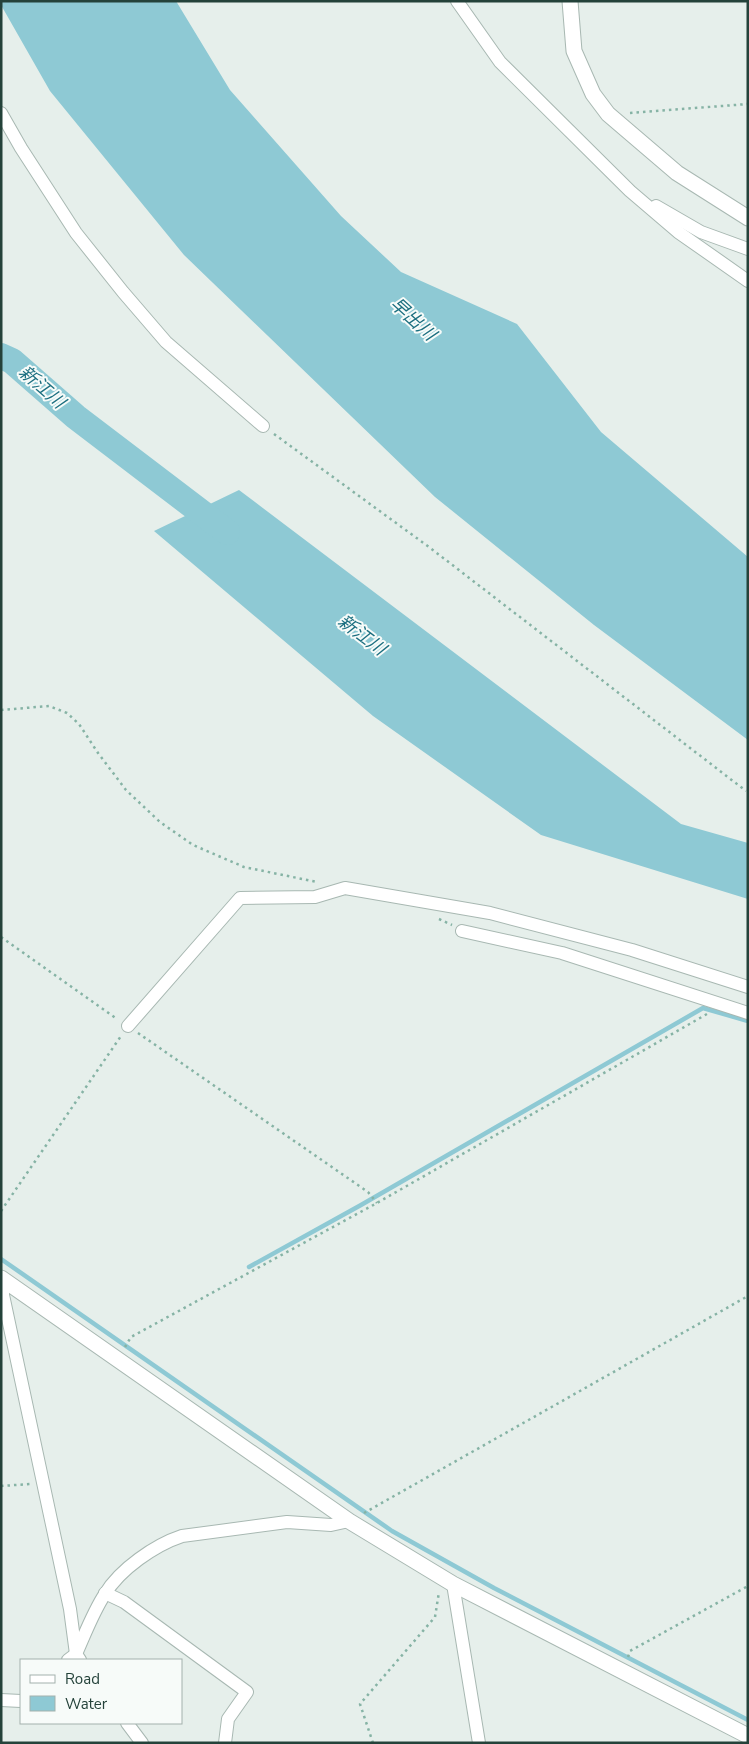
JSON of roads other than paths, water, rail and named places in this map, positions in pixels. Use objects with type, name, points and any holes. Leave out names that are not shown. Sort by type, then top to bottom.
[{"type":"street","points":[[457,1],[500,62],[630,191],[678,232],[748,281]]},
{"type":"street","points":[[570,1],[574,51],[593,94],[608,114],[677,173],[748,218]]},
{"type":"street","points":[[1,114],[76,233],[123,292],[166,342],[263,426]]},
{"type":"street","points":[[630,191],[701,232],[748,249]]},
{"type":"street","points":[[128,1026],[240,898],[315,897],[346,888],[490,913],[632,950],[748,987]]},
{"type":"street","points":[[462,931],[562,953],[748,1014]]},
{"type":"street","points":[[2,1278],[349,1521],[447,1580],[748,1736]]},
{"type":"street","points":[[2,1278],[70,1609],[75,1658]]},
{"type":"street","points":[[75,1658],[105,1592],[122,1574],[150,1551],[167,1541],[182,1536],[287,1522],[330,1525],[349,1521]]},
{"type":"street","points":[[447,1580],[479,1743]]},
{"type":"street","points":[[105,1592],[124,1602],[246,1692],[228,1719],[225,1743]]},
{"type":"street","points":[[1,1700],[20,1701]]},
{"type":"street","points":[[128,1724],[142,1743]]},
{"type":"water","name":"早出川","points":[[1,1],[176,1],[230,90],[341,216],[401,272],[517,324],[601,432],[748,557],[748,740],[594,625],[435,497],[184,255],[50,91],[1,5]]},
{"type":"water","points":[[239,490],[681,824],[748,843],[748,899],[541,835],[373,716],[154,531]]},
{"type":"waterway","name":"新江川","points":[[1,356],[12,361],[76,417],[227,532]]},
{"type":"waterway","points":[[249,1267],[361,1205],[703,1008],[748,1021]]},
{"type":"waterway","points":[[1,1259],[392,1531],[494,1588],[748,1720]]}]
